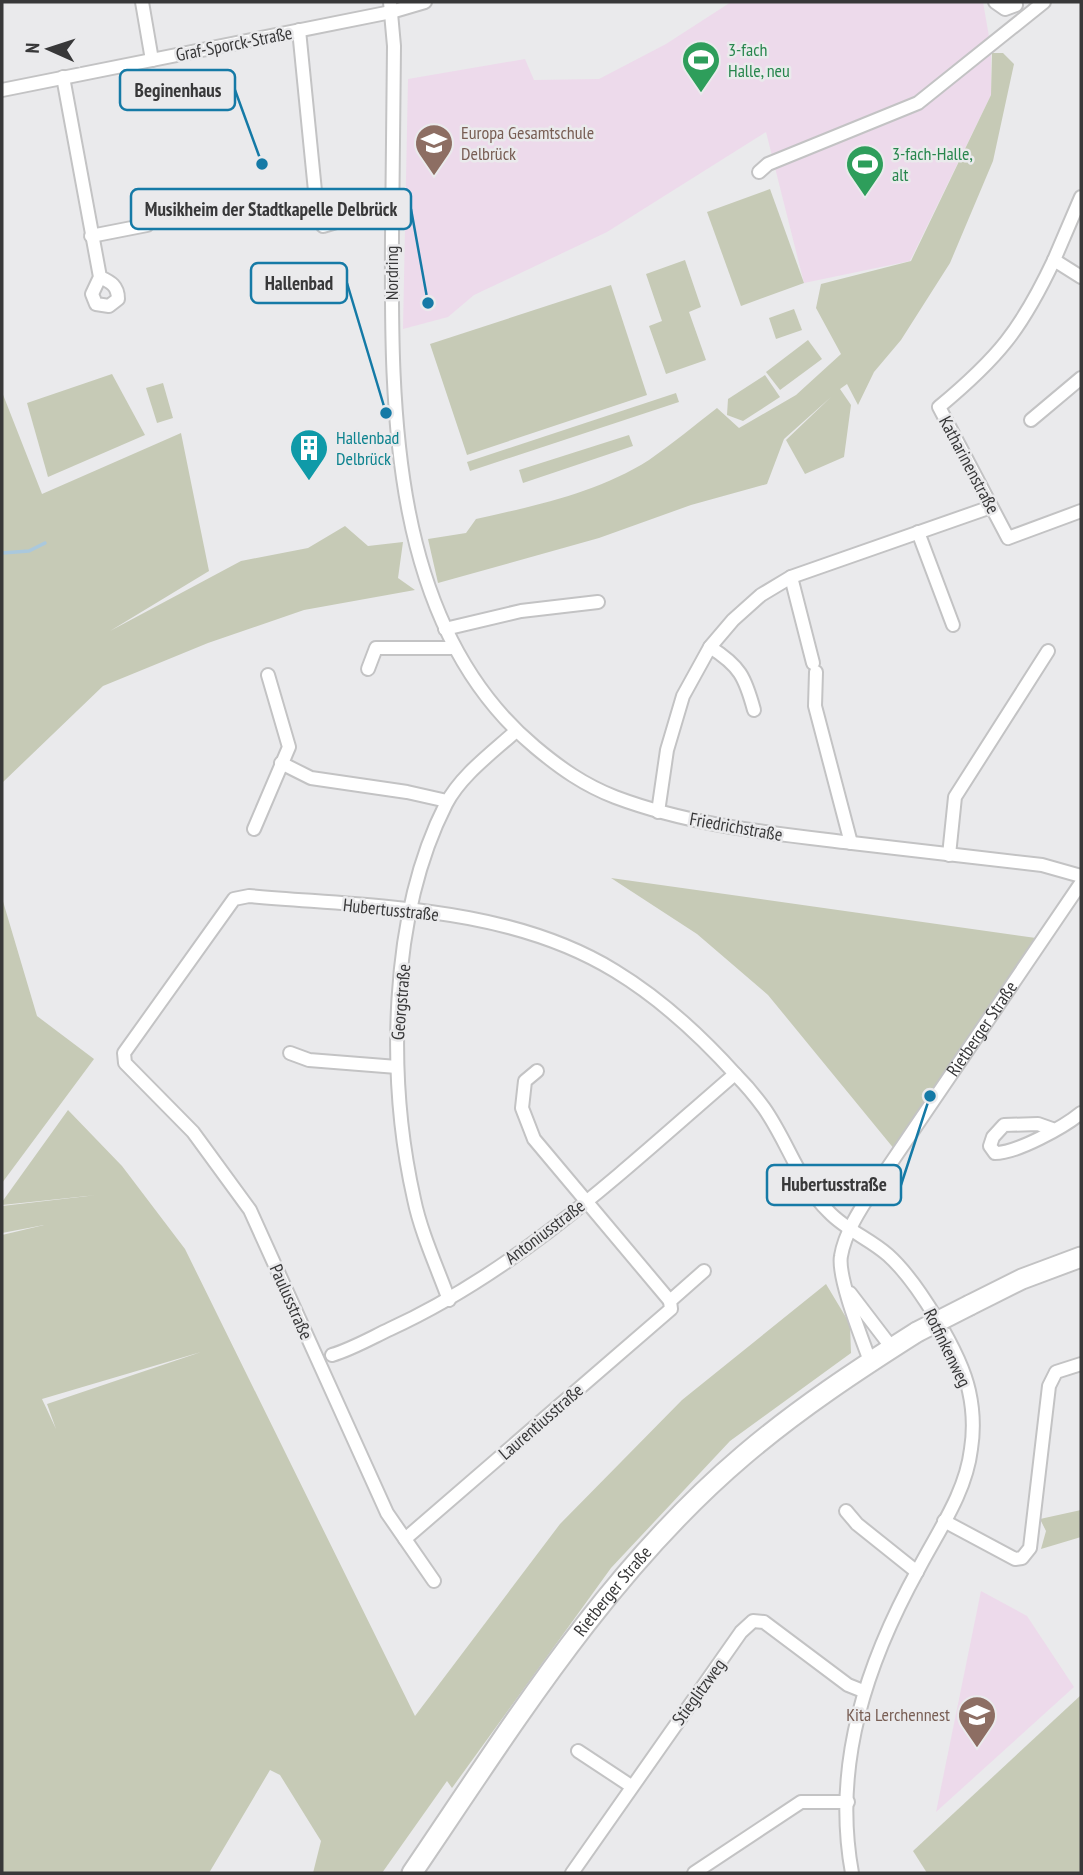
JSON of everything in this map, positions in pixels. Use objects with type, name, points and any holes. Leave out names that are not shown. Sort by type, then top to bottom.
[{"type":"main road","name":"Rietberger Straße","points":[[412,1873],[552,1665],[619,1582],[743,1455],[870,1361],[917,1332],[1022,1279],[1081,1256]]},
{"type":"street","points":[[142,2],[152,60]]},
{"type":"street","name":"Graf-Sporck-Straße","points":[[2,90],[299,30],[390,7],[425,2]]},
{"type":"street","points":[[995,2],[1005,9],[1017,3],[1026,16]]},
{"type":"street","points":[[759,172],[768,164],[918,103],[1044,2]]},
{"type":"street","name":"Nordring","points":[[390,7],[394,46],[392,352],[396,419],[417,542],[428,589],[445,629]]},
{"type":"street","points":[[299,30],[315,191],[323,226],[359,215],[393,215]]},
{"type":"street","points":[[63,77],[100,277]]},
{"type":"street","points":[[1081,197],[1054,260],[1081,277]]},
{"type":"street","points":[[91,236],[147,225]]},
{"type":"street","name":"Katharinenstraße","points":[[1054,260],[1032,306],[1002,349],[985,369],[939,407],[1008,538],[1081,511]]},
{"type":"street","points":[[1031,420],[1081,378]]},
{"type":"street","points":[[658,812],[667,750],[683,696],[710,647],[761,595],[791,577],[991,507]]},
{"type":"street","points":[[918,532],[953,625]]},
{"type":"street","points":[[791,577],[815,667],[815,706],[851,843]]},
{"type":"street","points":[[368,669],[376,648],[454,648],[445,629],[521,611],[598,602]]},
{"type":"street","points":[[710,647],[731,660],[746,679],[754,710]]},
{"type":"street","name":"Friedrichstraße","points":[[454,648],[486,698],[516,731],[570,776],[613,796],[658,812],[740,831],[1042,864],[1081,876]]},
{"type":"street","points":[[949,855],[955,797],[1048,651]]},
{"type":"street","points":[[254,829],[289,747],[268,675]]},
{"type":"street","name":"Georgstraße","points":[[449,1300],[414,1202],[399,1122],[398,1005],[411,910],[422,863],[447,801],[472,771],[516,731]]},
{"type":"street","points":[[281,763],[311,778],[407,792],[447,801]]},
{"type":"street","name":"Rietberger Straße","points":[[870,1361],[848,1290],[841,1257],[850,1229],[874,1188],[1081,883]]},
{"type":"street","name":"Hubertusstraße","points":[[130,1044],[234,899],[249,896],[411,910],[478,920],[546,938],[614,970],[678,1015],[765,1109],[808,1187],[831,1214],[850,1229]]},
{"type":"street","name":"Paulusstraße","points":[[130,1044],[124,1053],[125,1063],[193,1132],[250,1210],[387,1513],[434,1581]]},
{"type":"street","points":[[290,1053],[309,1060],[397,1067]]},
{"type":"street","points":[[537,1071],[525,1081],[522,1108],[534,1139],[670,1301]]},
{"type":"street","name":"Antoniusstraße","points":[[332,1355],[475,1285],[586,1202],[735,1074]]},
{"type":"street","points":[[1055,1130],[1081,1113]]},
{"type":"street","name":"Rotfinkenweg","points":[[850,1229],[884,1252],[917,1288],[950,1345],[969,1391],[973,1426],[971,1452],[959,1492],[885,1633],[863,1690],[851,1742],[848,1802],[852,1873]]},
{"type":"street","name":"Laurentiusstraße","points":[[405,1539],[671,1309],[670,1301],[704,1271]]},
{"type":"street","name":"Rietberger Straße","points":[[848,1290],[892,1348]]},
{"type":"street","points":[[313,1350],[324,1349],[332,1355],[322,1369]]},
{"type":"street","points":[[944,1521],[1015,1559],[1023,1558],[1030,1548],[1049,1386],[1056,1371],[1081,1364]]},
{"type":"street","points":[[846,1511],[857,1524],[917,1572]]},
{"type":"street","name":"Stieglitzweg","points":[[572,1873],[741,1632],[753,1621],[764,1622],[848,1685],[863,1690]]},
{"type":"street","points":[[578,1751],[631,1786]]},
{"type":"street","points":[[694,1873],[800,1802],[848,1802]]},
{"type":"shaded area","points":[[731,2],[983,2],[991,48],[991,95],[910,261],[804,283],[766,132],[607,232],[474,295],[448,317],[403,329],[408,79],[525,59],[534,80],[599,79],[666,44]]},
{"type":"shaded area","name":"Kita Lerchennest","points":[[981,1591],[1027,1616],[1074,1687],[936,1812]]},
{"type":"green space","points":[[992,53],[1003,53],[1014,64],[993,161],[950,263],[901,340],[874,372],[858,405],[847,384],[840,389],[851,405],[844,457],[805,474],[786,440],[831,397],[784,439],[767,484],[691,505],[599,538],[438,583],[428,539],[466,533],[476,519],[565,497],[608,481],[649,460],[717,408],[739,428],[796,395],[841,354],[816,308],[821,284],[911,261],[991,95]]},
{"type":"green space","points":[[770,189],[804,283],[741,306],[707,212]]},
{"type":"green space","points":[[685,260],[701,307],[689,312],[706,360],[666,374],[649,326],[662,321],[646,274]]},
{"type":"green space","points":[[611,285],[647,395],[467,455],[430,344]]},
{"type":"green space","points":[[794,309],[802,330],[776,339],[769,318]]},
{"type":"green space","points":[[808,340],[822,359],[780,390],[766,372]]},
{"type":"green space","points":[[112,374],[145,435],[48,477],[27,403]]},
{"type":"green space","points":[[765,375],[780,397],[743,421],[727,415],[728,399]]},
{"type":"green space","points":[[163,383],[173,418],[157,423],[146,388]]},
{"type":"green space","points":[[2,392],[42,494],[181,433],[209,571],[110,631],[241,561],[308,548],[345,526],[368,546],[403,542],[398,578],[415,590],[304,610],[208,643],[103,686],[2,783]]},
{"type":"green space","points":[[676,393],[679,402],[470,471],[467,462]]},
{"type":"green space","points":[[629,435],[633,446],[523,483],[519,470]]},
{"type":"green space","points":[[611,878],[1036,938],[895,1150],[768,995],[697,934]]},
{"type":"green space","points":[[2,898],[37,1016],[94,1059],[2,1183]]},
{"type":"green space","points":[[68,1110],[122,1166],[185,1249],[415,1716],[560,1524],[682,1400],[826,1284],[850,1324],[851,1353],[730,1441],[611,1568],[452,1788],[447,1781],[382,1873],[313,1873],[321,1841],[280,1775],[270,1770],[209,1873],[2,1873],[2,1235],[44,1225],[2,1233],[2,1206],[97,1195],[2,1205]],"holes":[[[201,1352],[47,1404],[56,1429],[42,1399]]]},
{"type":"green space","points":[[1081,1510],[1081,1537],[1041,1549],[1046,1531],[1040,1519]]},
{"type":"green space","points":[[1081,1695],[1081,1873],[927,1873],[913,1851]]},
{"type":"waterway","points":[[2,553],[29,551],[45,543]]},
{"type":"place","name":"3-fach Halle, neu","points":[[701,94]]},
{"type":"place","name":"Beginenhaus","points":[[262,164]]},
{"type":"place","name":"Europa Gesamtschule Delbrück","points":[[434,177]]},
{"type":"place","name":"3-fach-Halle, alt","points":[[865,198]]},
{"type":"place","name":"Musikheim der Stadtkapelle Delbrück","points":[[428,303]]},
{"type":"place","name":"Hallenbad","points":[[386,413]]},
{"type":"place","name":"Hallenbad Delbrück","points":[[309,482]]},
{"type":"place","name":"Hubertusstraße","points":[[930,1096]]},
{"type":"place","name":"Kita Lerchennest","points":[[977,1749]]}]
